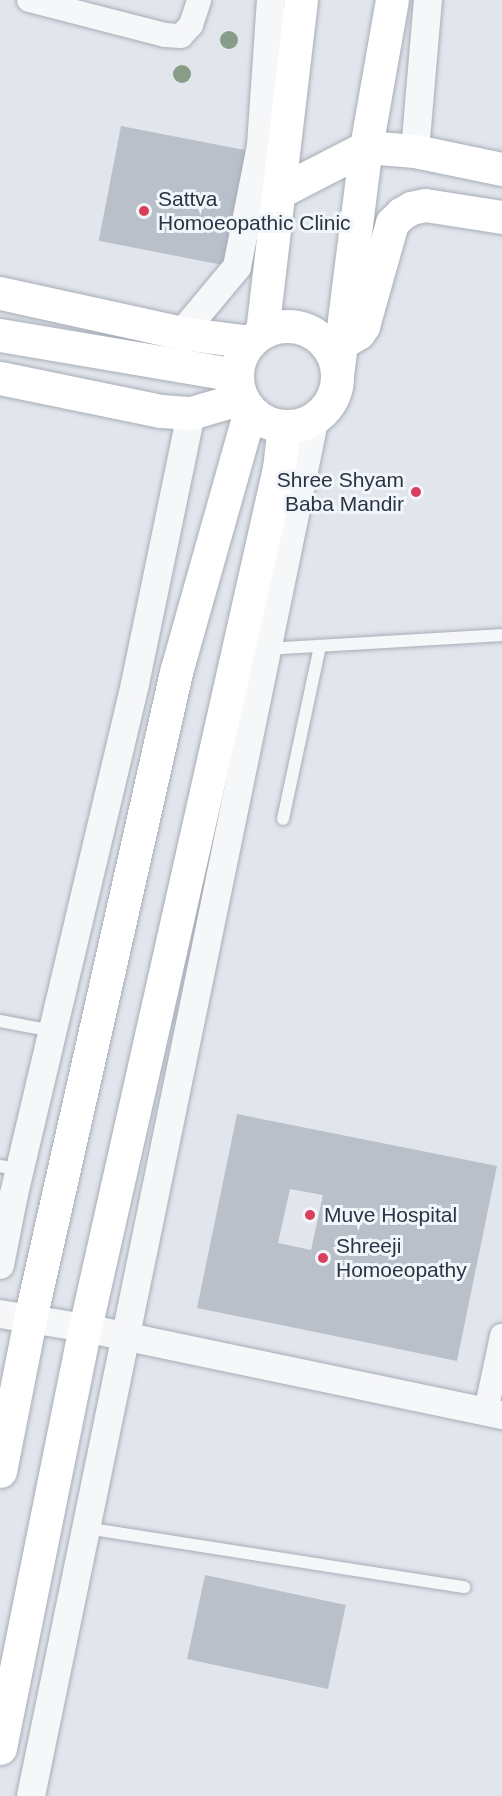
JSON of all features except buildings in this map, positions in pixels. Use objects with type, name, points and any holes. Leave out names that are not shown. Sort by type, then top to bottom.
[{"type":"main road","points":[[0,1471],[15,1316],[243,395],[238,363],[256,337],[279,192],[302,0]]},
{"type":"main road","points":[[0,335],[243,395],[266,422],[284,426],[301,424],[315,417],[327,406],[334,392],[366,147],[392,0]]},
{"type":"main road","points":[[279,192],[366,147],[415,151],[502,169]]},
{"type":"main road","points":[[341,344],[358,333],[363,326],[392,223],[401,214],[411,208],[425,205],[502,217]]},
{"type":"main road","points":[[0,293],[182,333],[256,337],[287,325],[312,332],[331,350],[337,375]]},
{"type":"main road","points":[[0,378],[161,411],[191,413],[243,395]]},
{"type":"main road","points":[[0,1748],[85,1328],[273,491],[284,426]]},
{"type":"street","points":[[30,0],[70,5],[165,35],[181,36],[192,25],[200,0]]},
{"type":"street","points":[[182,333],[237,267],[261,146],[271,0]]},
{"type":"street","points":[[415,151],[428,0]]},
{"type":"street","points":[[0,1265],[10,1168],[53,1031],[135,684],[191,413]]},
{"type":"street","points":[[31,1796],[315,417]]},
{"type":"street","points":[[15,1316],[126,1336],[494,1413],[502,1336]]},
{"type":"lane","points":[[268,649],[502,634]]},
{"type":"lane","points":[[283,819],[320,646]]},
{"type":"lane","points":[[0,1021],[53,1031]]},
{"type":"lane","points":[[86,1528],[464,1587]]},
{"type":"place","name":"Sattva Homoeopathic Clinic","points":[[144,211]]},
{"type":"place","name":"Shree Shyam Baba Mandir","points":[[416,492]]},
{"type":"place","name":"Muve Hospital","points":[[310,1215]]},
{"type":"place","name":"Shreeji Homoeopathy","points":[[323,1258]]}]
